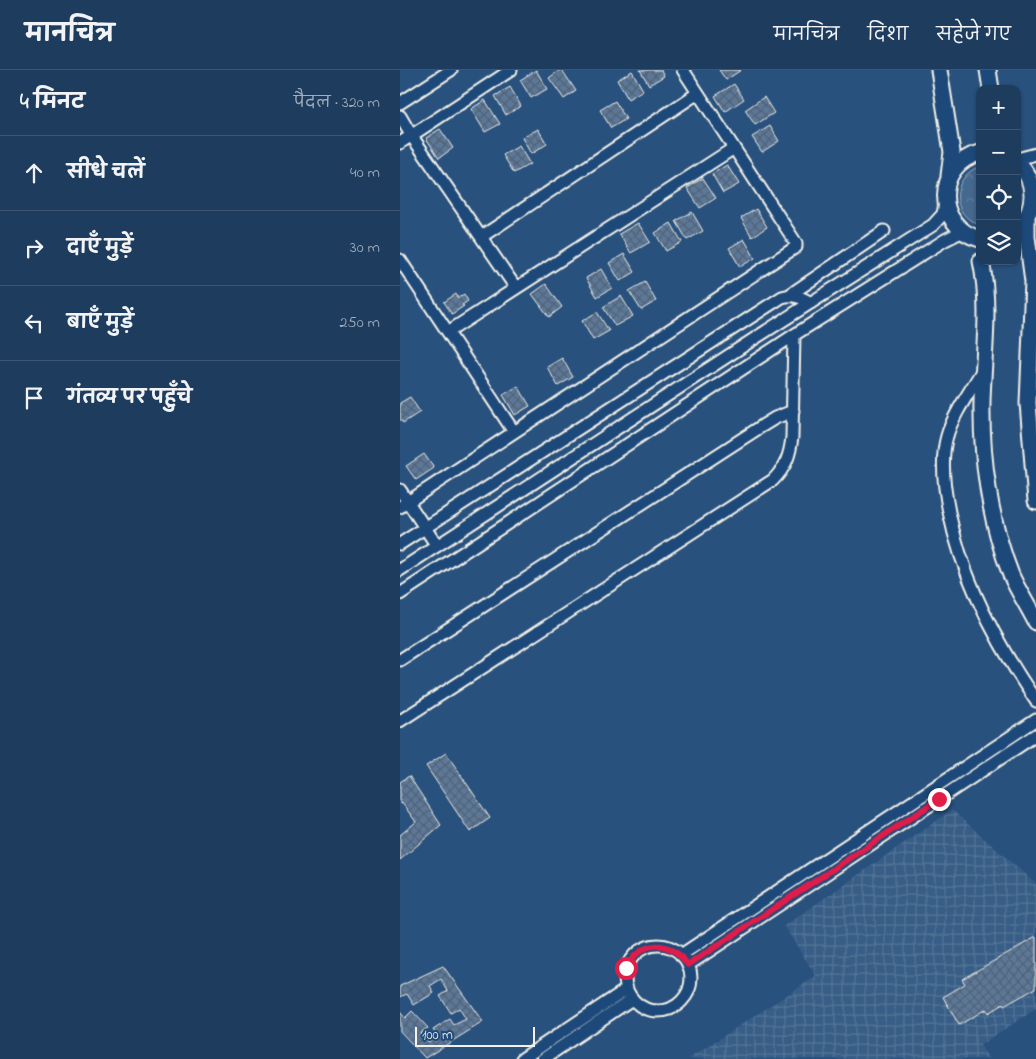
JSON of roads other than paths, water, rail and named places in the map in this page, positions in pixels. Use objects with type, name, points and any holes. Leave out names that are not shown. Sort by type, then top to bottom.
[{"type":"main road","points":[[938,70],[952,152],[945,190],[945,203],[949,214],[956,224],[973,236]]},
{"type":"main road","points":[[988,70],[990,85]]},
{"type":"main road","points":[[948,178],[956,166],[969,156],[976,154]]},
{"type":"main road","points":[[1021,165],[1026,171],[1035,190],[1032,205],[1022,223],[1033,267],[1033,377],[1028,403],[1036,501]]},
{"type":"main road","points":[[982,265],[985,290],[982,404],[986,473],[1001,546],[1012,576],[1036,622]]},
{"type":"street","points":[[400,103],[451,70]]},
{"type":"street","points":[[400,143],[510,70]]},
{"type":"street","points":[[404,505],[796,247],[796,243],[683,70]]},
{"type":"street","points":[[481,236],[698,93]]},
{"type":"street","points":[[400,116],[411,135],[516,288]]},
{"type":"street","points":[[448,332],[734,148]]},
{"type":"street","points":[[1021,160],[1036,154]]},
{"type":"street","points":[[400,570],[933,225],[943,214],[945,203]]},
{"type":"street","points":[[400,544],[774,303],[788,296],[884,232]]},
{"type":"street","points":[[400,594],[794,335],[945,240],[973,236]]},
{"type":"street","points":[[400,260],[514,432]]},
{"type":"street","points":[[788,296],[798,296],[811,303]]},
{"type":"street","points":[[400,721],[773,480],[786,464],[790,452],[793,411],[794,335]]},
{"type":"street","points":[[983,369],[955,417],[947,435],[943,456],[945,496],[958,551],[974,593],[996,637],[1036,702]]},
{"type":"street","points":[[400,660],[762,426],[775,418],[793,411]]},
{"type":"street","points":[[400,490],[404,505],[425,528],[437,546]]},
{"type":"street","points":[[684,960],[1036,720]]},
{"type":"street","points":[[684,960],[1036,735]]},
{"type":"street","points":[[650,946],[672,948],[684,960],[690,975],[690,985],[686,995],[675,1006],[660,1011],[650,1010],[640,1006],[629,994],[625,978],[626,968],[640,950],[650,946]]},
{"type":"street","points":[[522,1059],[629,994]]},
{"type":"street","points":[[543,1059],[629,994]]}]
